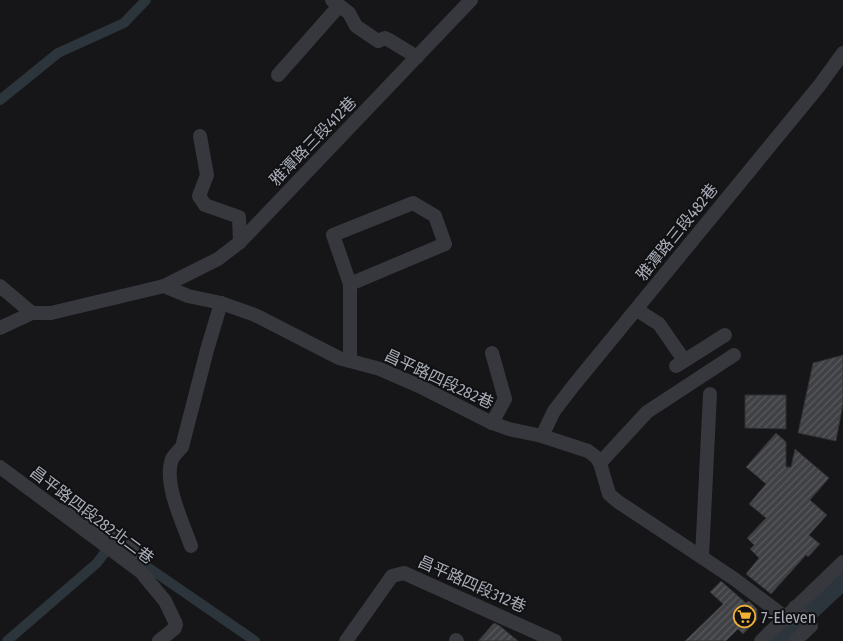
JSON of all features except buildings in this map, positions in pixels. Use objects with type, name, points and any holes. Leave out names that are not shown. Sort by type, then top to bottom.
[{"type":"street","name":"雅潭路三段412巷","points":[[164,286],[218,259],[240,242],[471,0]]},
{"type":"street","points":[[278,75],[336,3],[349,13],[356,26],[378,41],[385,38],[417,57]]},
{"type":"street","name":"雅潭路三段482巷","points":[[542,436],[554,411],[574,385],[819,86],[843,53]]},
{"type":"street","points":[[200,136],[208,175],[199,196],[205,205],[240,217],[240,242]]},
{"type":"street","points":[[350,284],[445,244],[435,216],[413,203],[333,235],[350,284],[350,361]]},
{"type":"street","points":[[0,286],[32,313]]},
{"type":"street","points":[[0,328],[32,313],[51,313],[164,286]]},
{"type":"street","name":"昌平路四段282巷","points":[[164,286],[188,296],[221,303],[255,316],[339,358],[380,369],[419,386],[492,423],[542,436],[588,452],[596,457],[600,463]]},
{"type":"street","points":[[191,546],[174,497],[169,475],[172,459],[182,446],[206,350],[221,303]]},
{"type":"street","points":[[636,310],[659,324],[680,363],[725,335]]},
{"type":"street","points":[[492,353],[505,399],[492,423]]},
{"type":"street","points":[[734,355],[647,412],[600,463],[609,494],[617,501],[702,557],[785,617]]},
{"type":"street","points":[[702,557],[710,394]]},
{"type":"street","points":[[0,456],[26,482],[142,557]]},
{"type":"street","name":"昌平路四段282北二巷","points":[[0,467],[26,482],[104,543],[115,554],[148,578],[164,601],[176,624],[175,628],[159,641]]},
{"type":"street","points":[[761,641],[843,562]]},
{"type":"street","name":"昌平路四段312巷","points":[[346,641],[392,576],[404,572],[555,641]]},
{"type":"street","points":[[794,641],[811,626],[795,607]]},
{"type":"waterway","points":[[0,100],[58,53],[124,23],[146,0]]},
{"type":"waterway","points":[[7,641],[97,563],[112,543]]},
{"type":"waterway","points":[[133,557],[255,641]]},
{"type":"waterway","points":[[779,641],[843,581]]},
{"type":"place","name":"7-Eleven","points":[[745,617]]}]
